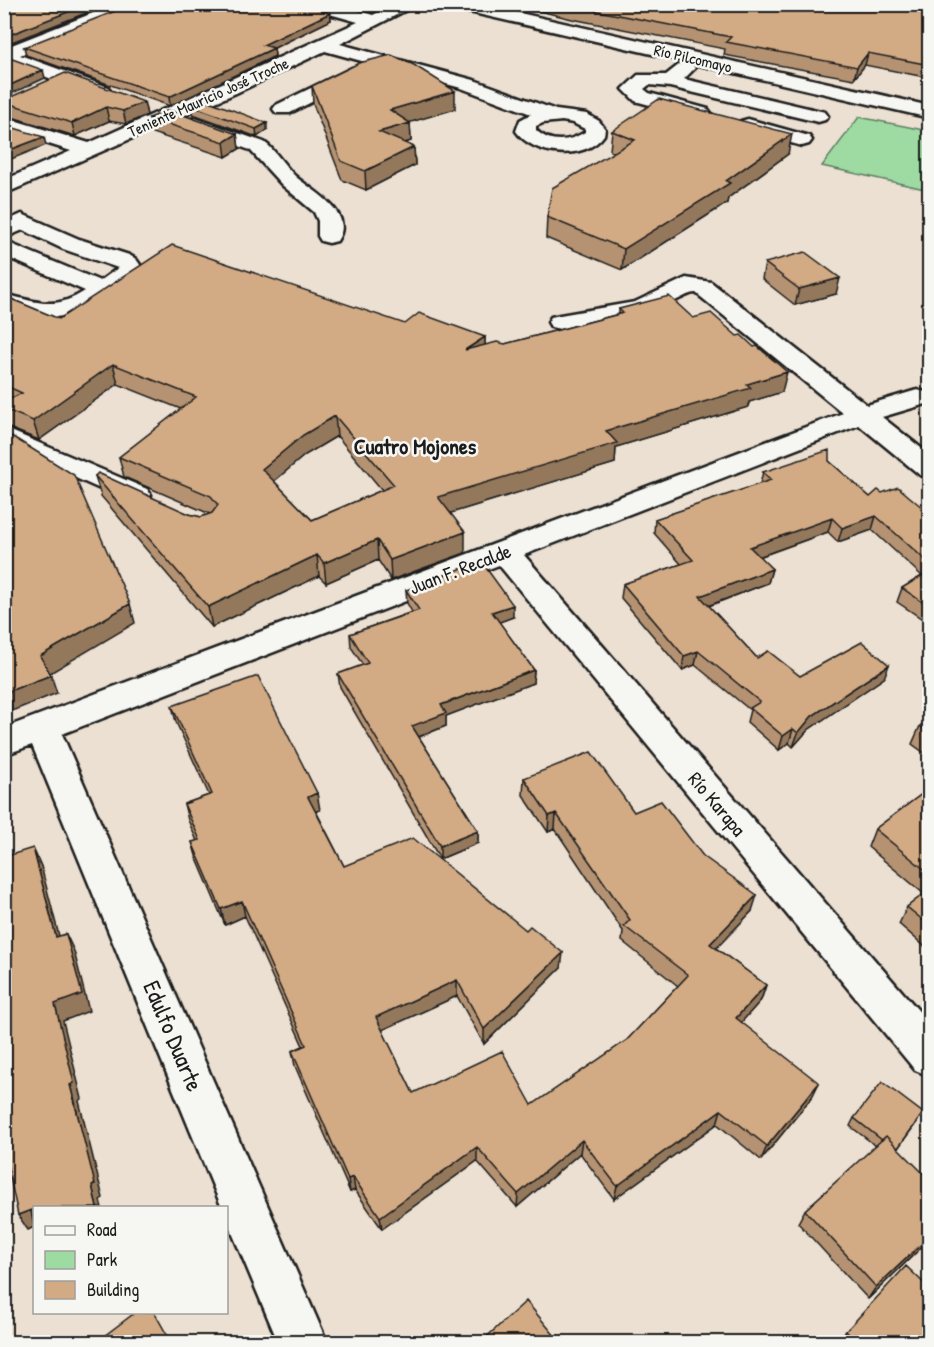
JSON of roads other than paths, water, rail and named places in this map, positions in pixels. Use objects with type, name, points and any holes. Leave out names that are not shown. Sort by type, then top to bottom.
[{"type":"street","points":[[4,55],[132,4]]},
{"type":"street","points":[[314,4],[375,21]]},
{"type":"street","name":"Teniente Mauricio José Troche","points":[[4,188],[170,115],[410,4]]},
{"type":"street","name":"Río Pilcomayo","points":[[456,4],[930,112]]},
{"type":"street","points":[[324,45],[523,103],[550,115]]},
{"type":"street","points":[[4,55],[119,97]]},
{"type":"street","points":[[670,81],[696,59]]},
{"type":"street","points":[[283,109],[381,60]]},
{"type":"street","points":[[46,88],[67,78]]},
{"type":"street","points":[[802,140],[642,97],[633,89],[645,79],[670,81],[818,116]]},
{"type":"street","points":[[150,108],[247,142],[265,152],[277,169],[291,183],[313,198],[327,215],[329,236]]},
{"type":"street","points":[[4,123],[89,150]]},
{"type":"street","points":[[4,188],[13,226],[128,264],[131,269],[77,308],[47,313],[28,310],[4,301]]},
{"type":"street","points":[[4,248],[102,290]]},
{"type":"street","points":[[561,322],[656,304],[674,295],[686,285],[703,287],[930,469]]},
{"type":"street","name":"Juan F. Recalde","points":[[4,742],[861,415],[917,398]]},
{"type":"street","points":[[4,436],[162,506]]},
{"type":"street","name":"Río Karapa","points":[[506,552],[930,1056]]},
{"type":"street","name":"Edulfo Duarte","points":[[43,729],[302,1342]]},
{"type":"district","name":"Cuatro Mojones","points":[[415,446]]}]
